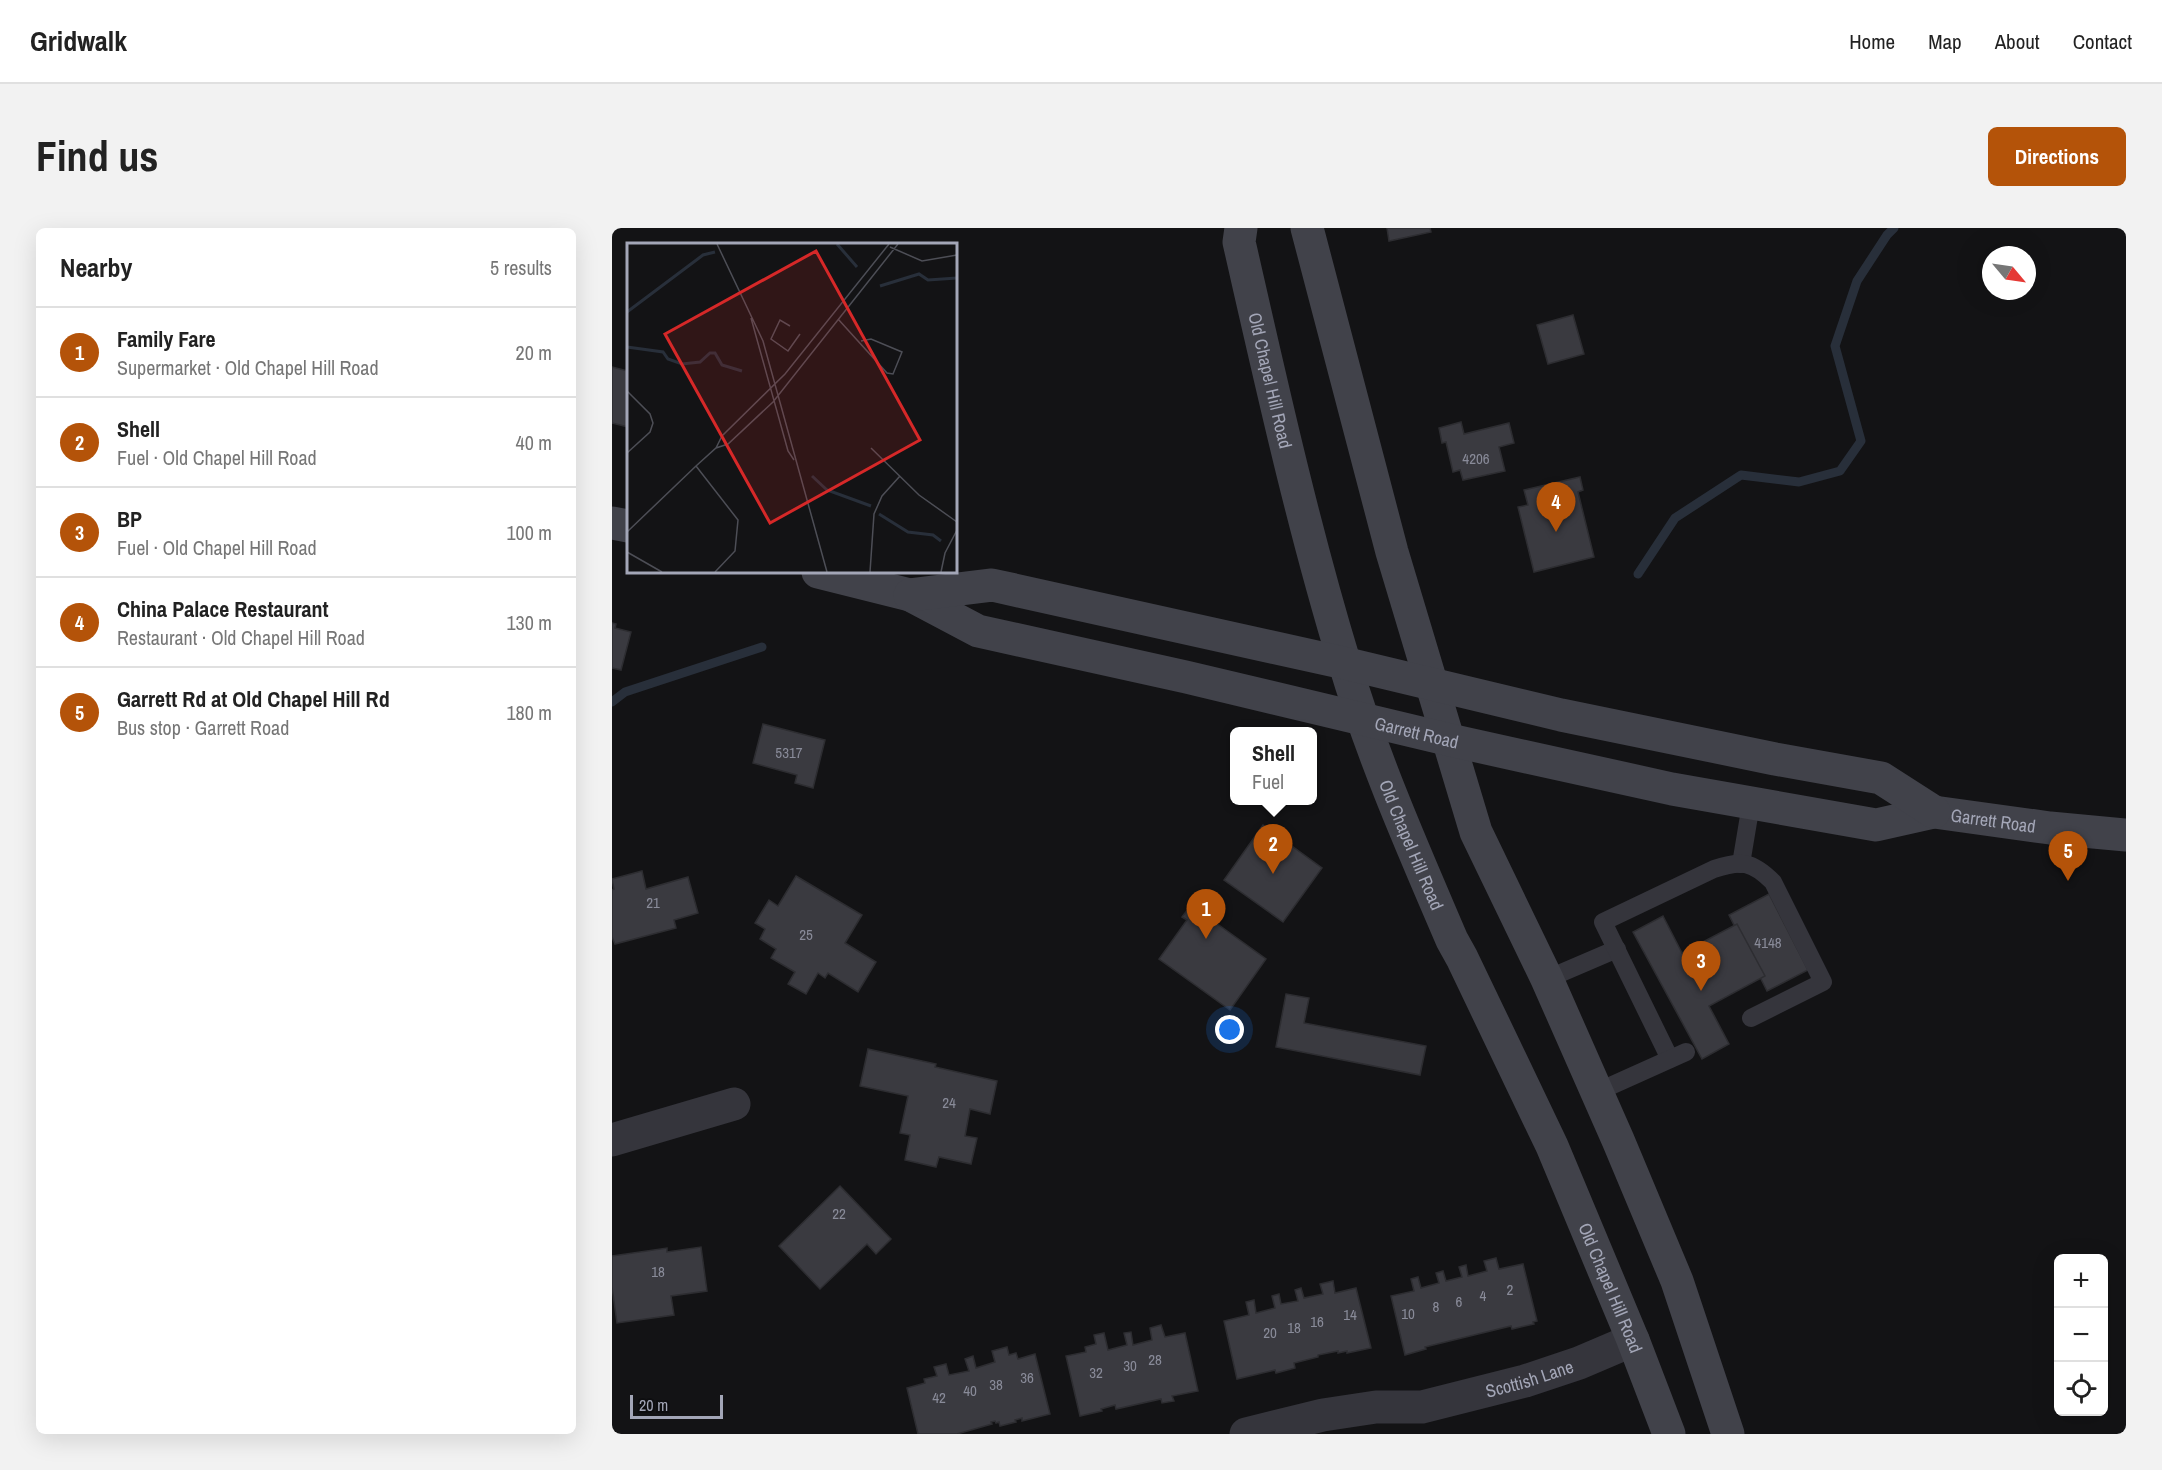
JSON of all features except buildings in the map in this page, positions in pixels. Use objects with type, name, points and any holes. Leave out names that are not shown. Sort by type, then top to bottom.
[{"type":"main road","name":"Old Chapel Hill Road","points":[[1241,228],[1239,242],[1290,465],[1344,663],[1396,809],[1452,940],[1552,1146],[1633,1340],[1669,1434]]},
{"type":"main road","points":[[1307,228],[1371,478],[1476,832],[1547,979],[1677,1281],[1728,1434]]},
{"type":"main road","points":[[612,523],[627,526]]},
{"type":"main road","name":"Garrett Road","points":[[822,573],[910,595],[978,631],[1672,789],[1876,825],[1934,812],[2050,828],[2126,835]]},
{"type":"main road","name":"Garrett Road","points":[[910,595],[993,585],[1430,682],[1561,715],[1881,778],[1934,812]]},
{"type":"street","points":[[612,1140],[734,1104]]},
{"type":"street","name":"Scottish Lane","points":[[1263,1432],[1323,1415],[1376,1407],[1423,1421],[1579,1363],[1633,1340]]},
{"type":"lane","points":[[1741,864],[1751,804]]},
{"type":"lane","points":[[1597,1092],[1678,1055],[1604,922],[1714,869],[1732,863],[1749,864],[1761,870],[1773,882],[1822,982],[1750,1018]]},
{"type":"lane","points":[[1547,979],[1617,949]]},
{"type":"waterway","points":[[1638,574],[1675,518],[1741,475],[1799,482],[1840,471],[1861,441],[1835,346],[1857,281],[1894,228]]},
{"type":"waterway","points":[[612,702],[625,692],[762,647]]},
{"type":"place","name":"China Palace Restaurant","points":[[1556,532]]},
{"type":"place","name":"Shell","points":[[1273,874]]},
{"type":"place","name":"Garrett Rd at Old Chapel Hill Rd","points":[[2068,881]]},
{"type":"place","name":"Family Fare","points":[[1206,939]]},
{"type":"place","name":"BP","points":[[1701,991]]}]
